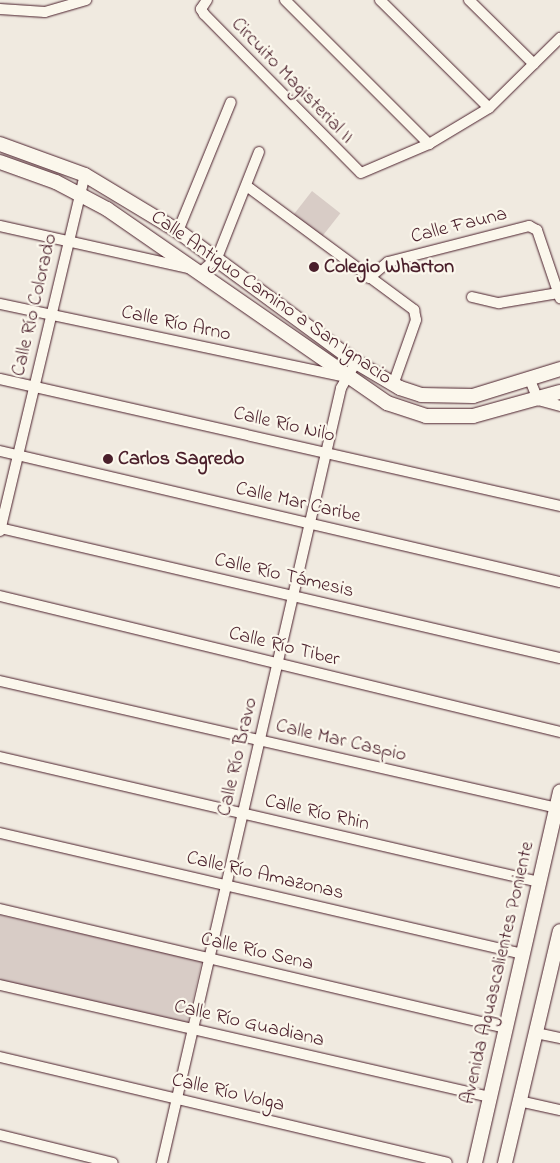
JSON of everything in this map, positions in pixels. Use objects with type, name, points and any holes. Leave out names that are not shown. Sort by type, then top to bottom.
[{"type":"main road","name":"Calle Antiguo Camino a San Ignacio","points":[[0,144],[85,175],[178,231],[356,362],[393,385],[446,397],[473,396],[530,380],[560,369]]},
{"type":"main road","name":"Calle Antiguo Camino a San Ignacio","points":[[0,162],[80,193],[202,271],[346,378],[387,403],[426,416],[498,412],[560,392]]},
{"type":"main road","name":"Avenida Aguascalientes Poniente","points":[[475,1163],[560,792]]},
{"type":"main road","points":[[505,1163],[560,931]]},
{"type":"street","points":[[0,9],[45,12],[86,0]]},
{"type":"street","name":"Circuito Magisterial II","points":[[207,0],[201,9],[361,173],[429,144]]},
{"type":"street","points":[[285,0],[429,144],[489,108],[560,38]]},
{"type":"street","points":[[380,0],[489,108]]},
{"type":"street","points":[[469,0],[534,64]]},
{"type":"street","points":[[178,231],[231,102]]},
{"type":"street","points":[[0,226],[202,271],[217,258],[248,187],[259,152]]},
{"type":"street","name":"Calle Río Colorado","points":[[0,529],[85,175]]},
{"type":"street","points":[[248,187],[370,278],[416,315],[393,385]]},
{"type":"street","name":"Calle Fauna","points":[[370,278],[388,262],[534,227],[559,296]]},
{"type":"street","points":[[472,297],[498,303],[559,296]]},
{"type":"street","name":"Calle Río Arno","points":[[0,304],[346,378]]},
{"type":"street","name":"Calle Río Bravo","points":[[162,1163],[326,453],[346,378],[356,362]]},
{"type":"street","name":"Calle Río Nilo","points":[[0,379],[560,506]]},
{"type":"street","points":[[530,380],[538,400],[560,406]]},
{"type":"street","name":"Calle Mar Caribe","points":[[0,451],[560,582]]},
{"type":"street","name":"Calle Río Támesis","points":[[0,529],[560,658]]},
{"type":"street","name":"Calle Río Tiber","points":[[0,596],[560,732]]},
{"type":"street","name":"Calle Mar Caspio","points":[[0,681],[557,808]]},
{"type":"street","name":"Calle Río Rhin","points":[[0,757],[539,882]]},
{"type":"street","name":"Calle Río Amazonas","points":[[0,832],[523,954]]},
{"type":"street","name":"Calle Río Sena","points":[[0,910],[506,1028]]},
{"type":"street","name":"Calle Río Guadiana","points":[[0,985],[490,1097]]},
{"type":"street","points":[[536,1033],[560,1038]]},
{"type":"street","name":"Calle Río Volga","points":[[0,1057],[447,1163]]},
{"type":"street","points":[[519,1101],[560,1110]]},
{"type":"street","points":[[0,1135],[113,1163]]},
{"type":"shaded area","points":[[312,191],[340,213],[322,237],[294,215]]},
{"type":"shaded area","points":[[0,915],[202,962],[187,1024],[0,981]]},
{"type":"place","name":"Colegio Wharton","points":[[314,267]]},
{"type":"place","name":"Carlos Sagredo","points":[[108,459]]}]
